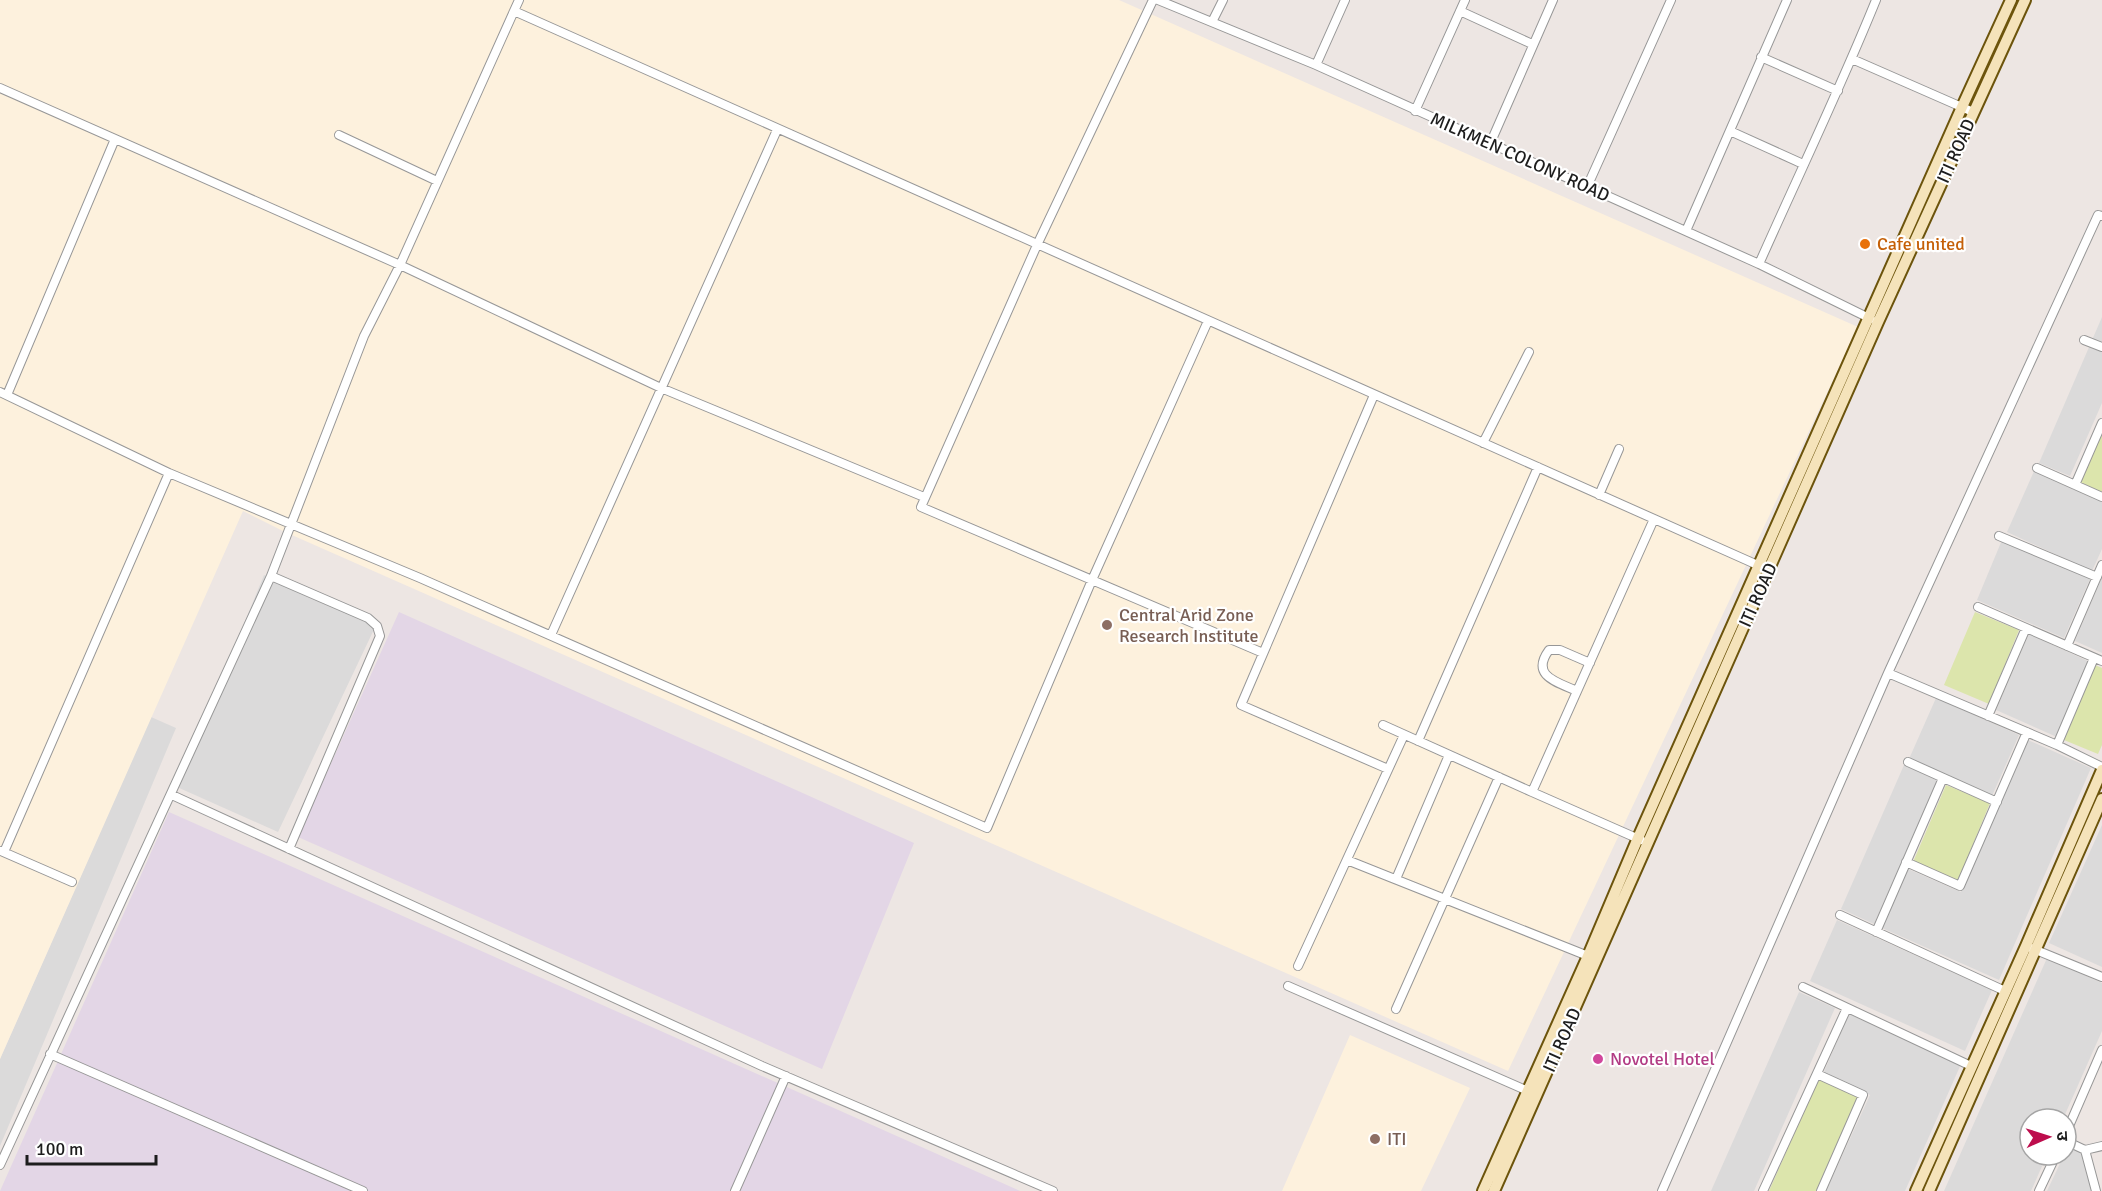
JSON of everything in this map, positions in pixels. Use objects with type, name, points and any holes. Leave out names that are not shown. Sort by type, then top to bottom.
[{"type":"street","points":[[0,1165],[271,576],[364,336],[400,265],[519,0]]},
{"type":"street","points":[[1153,0],[1037,245],[921,507],[1263,653]]},
{"type":"street","name":"MILKMEN COLONY ROAD","points":[[1158,0],[1316,65],[1759,264],[1873,320]]},
{"type":"street","points":[[1212,22],[1222,0]]},
{"type":"street","points":[[1316,65],[1345,0]]},
{"type":"street","points":[[1415,111],[1465,0]]},
{"type":"street","points":[[1490,144],[1553,0]]},
{"type":"street","points":[[1587,187],[1671,0]]},
{"type":"street","points":[[1686,231],[1787,0]]},
{"type":"street","points":[[1759,264],[1838,91],[1875,0]]},
{"type":"street","name":"ITI ROAD","points":[[1494,1191],[1643,841],[1873,320],[1962,107],[2011,0]]},
{"type":"street","name":"ITI ROAD","points":[[1873,320],[2025,0]]},
{"type":"street","points":[[1460,10],[1532,44]]},
{"type":"street","points":[[514,11],[777,130],[1764,567]]},
{"type":"street","points":[[1761,57],[1838,91]]},
{"type":"street","points":[[1852,59],[1973,112]]},
{"type":"street","points":[[0,88],[400,265],[661,388],[924,497]]},
{"type":"street","points":[[551,635],[777,130]]},
{"type":"street","points":[[1730,131],[1803,164]]},
{"type":"street","points":[[339,135],[437,181]]},
{"type":"street","points":[[115,139],[4,394],[169,472],[551,635],[987,828],[1092,580],[1208,321]]},
{"type":"street","points":[[1662,1191],[1888,673],[2098,215],[2102,216]]},
{"type":"street","points":[[2084,340],[2102,347]]},
{"type":"street","points":[[1484,443],[1529,352]]},
{"type":"street","points":[[1374,394],[1241,705],[1388,770]]},
{"type":"street","points":[[2075,485],[2101,427]]},
{"type":"street","points":[[1599,495],[1619,449]]},
{"type":"street","points":[[1418,741],[1538,467]]},
{"type":"street","points":[[2037,468],[2102,497]]},
{"type":"street","points":[[72,882],[2,851],[169,472]]},
{"type":"street","points":[[1532,792],[1654,519]]},
{"type":"street","points":[[1999,536],[2097,577]]},
{"type":"street","points":[[2067,646],[2102,565]]},
{"type":"street","points":[[271,576],[368,618],[377,626],[380,636],[289,849]]},
{"type":"street","points":[[1978,607],[2098,660],[2057,745]]},
{"type":"street","points":[[1988,716],[2026,628]]},
{"type":"street","points":[[1577,691],[1546,676],[1542,665],[1546,655],[1550,650],[1560,650],[1590,663]]},
{"type":"street","points":[[1888,673],[2057,745],[2102,768],[2032,948],[1929,1191]]},
{"type":"street","points":[[1383,725],[1643,841]]},
{"type":"street","points":[[1906,862],[1960,886],[2027,732]]},
{"type":"street","points":[[1298,966],[1404,735]]},
{"type":"street","points":[[1396,879],[1449,755]]},
{"type":"street","points":[[1908,762],[1996,802]]},
{"type":"street","points":[[1396,1009],[1499,777]]},
{"type":"street","points":[[1876,932],[1943,778]]},
{"type":"street","points":[[172,795],[786,1076],[1053,1191]]},
{"type":"street","points":[[1916,1191],[2005,991],[2032,948],[2102,799]]},
{"type":"street","name":"ITI ROAD","points":[[1483,1191],[1588,956],[1643,841]]},
{"type":"street","points":[[1347,860],[1588,956]]},
{"type":"street","points":[[1840,915],[2005,991]]},
{"type":"street","points":[[2032,948],[2102,977]]},
{"type":"street","points":[[1288,986],[1528,1091]]},
{"type":"street","points":[[1803,987],[1971,1066]]},
{"type":"street","points":[[1763,1191],[1847,1008]]},
{"type":"street","points":[[2077,1107],[2102,1050]]},
{"type":"street","points":[[50,1054],[363,1191]]},
{"type":"street","points":[[1817,1074],[1863,1095],[1821,1191]]},
{"type":"street","points":[[735,1191],[786,1076]]},
{"type":"street","points":[[2078,1147],[2085,1150],[2102,1146]]},
{"type":"street","points":[[2085,1150],[2096,1191]]},
{"type":"street","points":[[2039,1191],[2050,1167]]},
{"type":"shaded area","name":"Central Arid Zone Research Institute","points":[[0,0],[1119,0],[1858,327],[1508,1071],[285,532],[243,511],[0,1059]]},
{"type":"shaded area","points":[[2102,317],[2102,403],[2070,476],[2039,463]]},
{"type":"shaded area","points":[[2035,469],[2102,500],[2102,549],[2092,571],[2007,532]]},
{"type":"shaded area","points":[[2002,540],[2090,579],[2064,638],[1977,600]]},
{"type":"shaded area","points":[[264,575],[377,623],[278,832],[177,787]]},
{"type":"shaded area","points":[[2102,577],[2102,653],[2075,641]]},
{"type":"shaded area","points":[[399,612],[914,843],[822,1069],[298,837]]},
{"type":"shaded area","points":[[2029,634],[2090,662],[2057,737],[1996,710]]},
{"type":"shaded area","points":[[1936,698],[2019,735],[1992,796],[1909,759]]},
{"type":"shaded area","points":[[151,717],[176,728],[0,1146],[0,1059]]},
{"type":"shaded area","points":[[2028,740],[2091,768],[1999,980],[1882,928],[1908,869],[1961,892]]},
{"type":"shaded area","points":[[1904,765],[1938,779],[1874,924],[1841,909]]},
{"type":"shaded area","points":[[169,812],[1020,1191],[0,1191]]},
{"type":"shaded area","points":[[2102,825],[2102,967],[2049,943]]},
{"type":"shaded area","points":[[1837,920],[1992,990],[1965,1051],[1810,981]]},
{"type":"shaded area","points":[[2047,958],[2102,983],[2102,1031],[2068,1107],[2018,1107],[2018,1167],[2042,1167],[2031,1191],[1944,1191]]},
{"type":"shaded area","points":[[1799,992],[1835,1008],[1754,1191],[1711,1191]]},
{"type":"shaded area","points":[[1849,1014],[1961,1064],[1905,1191],[1826,1191],[1870,1095],[1823,1074]]},
{"type":"shaded area","name":"ITI","points":[[1350,1035],[1470,1088],[1421,1191],[1282,1191]]},
{"type":"shaded area","points":[[2078,1151],[2082,1153],[2092,1191],[2047,1191],[2058,1167],[2078,1167]]},
{"type":"green space","points":[[2100,436],[2102,436],[2102,492],[2080,482]]},
{"type":"green space","points":[[1975,612],[2019,630],[1989,704],[1944,685]]},
{"type":"green space","points":[[2095,665],[2102,668],[2102,745],[2098,754],[2064,740]]},
{"type":"green space","points":[[1946,785],[1990,803],[1958,881],[1913,862]]},
{"type":"green space","points":[[1819,1077],[1859,1095],[1816,1191],[1769,1191]]},
{"type":"place","name":"Cafe united","points":[[1865,244]]},
{"type":"place","name":"Central Arid Zone Research Institute","points":[[1107,625]]},
{"type":"place","name":"Novotel Hotel","points":[[1598,1059]]},
{"type":"place","name":"ITI","points":[[1375,1139]]}]
